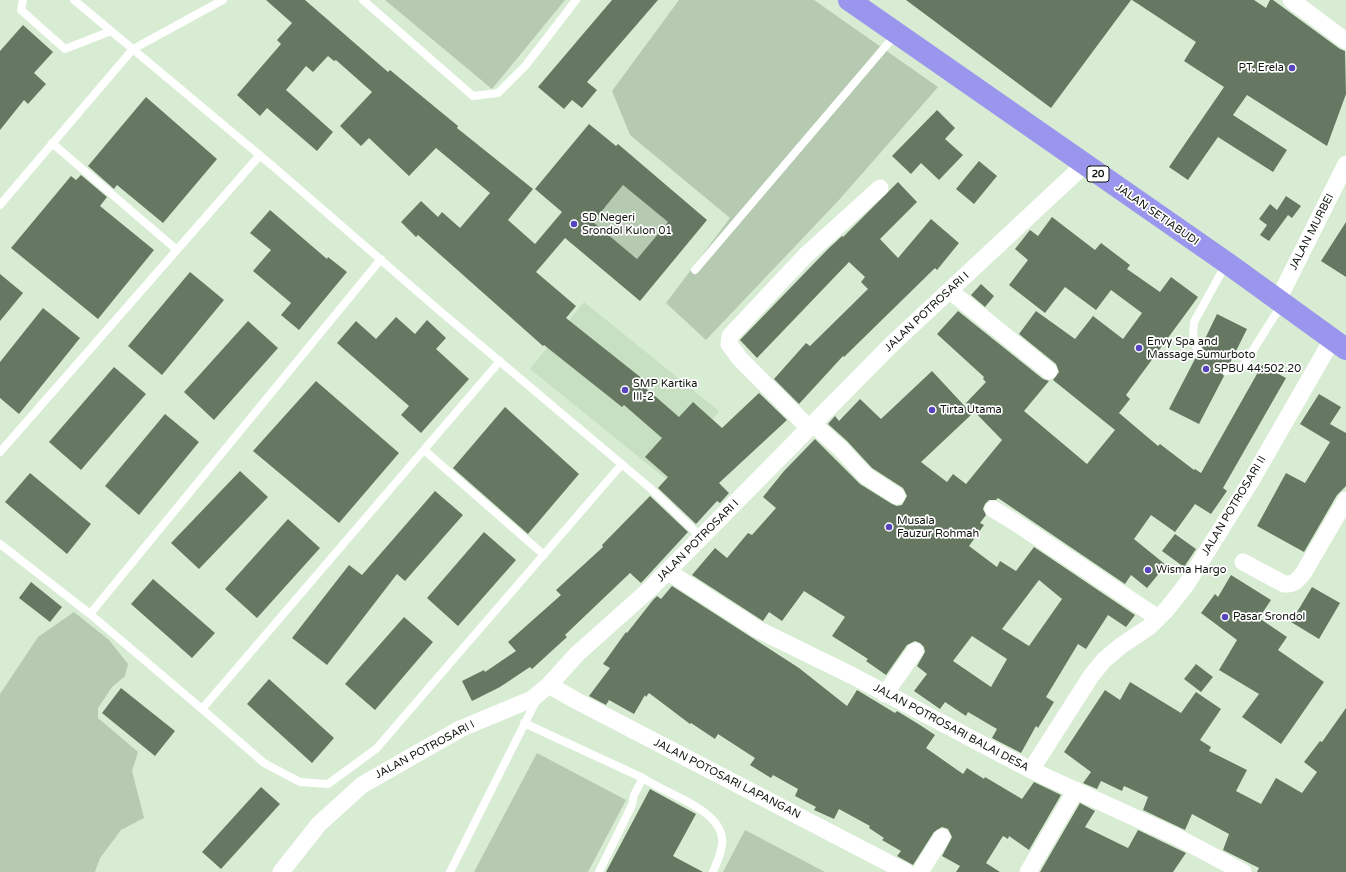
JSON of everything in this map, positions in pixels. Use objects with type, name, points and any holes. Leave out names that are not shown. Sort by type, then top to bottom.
[{"type":"highway","name":"JALAN SETIABUDI","points":[[849,0],[1084,165],[1227,263],[1339,344]]},
{"type":"street","points":[[1291,0],[1346,41]]},
{"type":"street","name":"JALAN MURBEI","points":[[1280,302],[1346,164]]},
{"type":"street","name":"JALAN POTROSARI I","points":[[281,872],[319,824],[362,785],[460,729],[532,699],[545,689],[577,654],[651,588],[892,344],[1084,165]]},
{"type":"street","points":[[880,188],[806,255],[730,336],[729,344],[740,359],[811,426],[840,448],[866,476],[896,496]]},
{"type":"street","points":[[950,291],[1049,371]]},
{"type":"street","name":"JALAN POTROSARI II","points":[[1030,770],[1058,725],[1100,666],[1122,645],[1149,627],[1186,585],[1250,481],[1339,344]]},
{"type":"street","points":[[1243,562],[1284,584],[1291,585],[1296,582],[1304,572],[1346,500]]},
{"type":"street","points":[[993,509],[1158,618]]},
{"type":"street","name":"JALAN POTROSARI BALAI DESA","points":[[667,571],[757,629],[1030,770],[1177,837],[1243,872]]},
{"type":"street","points":[[885,694],[915,651]]},
{"type":"street","name":"JALAN POTOSARI LAPANGAN","points":[[545,689],[577,702],[906,872]]},
{"type":"street","points":[[1028,872],[1076,790]]},
{"type":"street","points":[[920,872],[942,837]]},
{"type":"lane","points":[[23,0],[21,10],[65,49],[111,31]]},
{"type":"lane","points":[[74,0],[260,155],[622,464],[650,488],[701,537]]},
{"type":"lane","points":[[0,205],[133,49],[223,0]]},
{"type":"lane","points":[[363,0],[474,96],[498,93],[526,65],[576,0]]},
{"type":"lane","points":[[695,270],[897,33]]},
{"type":"lane","points":[[52,143],[177,250]]},
{"type":"lane","points":[[0,452],[260,155]]},
{"type":"lane","points":[[90,614],[381,259]]},
{"type":"lane","points":[[1198,352],[1193,336],[1194,322],[1227,263]]},
{"type":"lane","points":[[1226,371],[1241,369],[1280,302]]},
{"type":"lane","points":[[202,708],[500,361]]},
{"type":"lane","points":[[424,450],[544,555]]},
{"type":"lane","points":[[0,544],[90,614],[202,708],[264,763],[300,782],[328,784],[376,749],[622,464]]},
{"type":"lane","points":[[450,872],[524,723],[545,689]]},
{"type":"lane","points":[[524,723],[642,778],[654,786],[697,807],[712,820],[720,833],[721,849],[714,872]]},
{"type":"lane","points":[[599,872],[632,805],[634,795],[642,778]]},
{"type":"shaded area","points":[[385,0],[565,0],[492,89]]},
{"type":"shaded area","points":[[679,0],[814,0],[938,87],[839,200],[706,340],[666,303],[730,218],[630,135],[612,91]]},
{"type":"shaded area","points":[[623,185],[668,222],[637,259],[593,222]]},
{"type":"shaded area","name":"SMP Kartika III-2","points":[[584,302],[719,411],[666,479],[530,369]]},
{"type":"shaded area","points":[[74,612],[109,640],[128,664],[125,676],[112,687],[98,708],[98,718],[138,752],[132,771],[144,818],[121,830],[100,858],[95,872],[0,872],[0,694],[38,637]]},
{"type":"shaded area","points":[[537,753],[626,800],[588,872],[474,872]]},
{"type":"shaded area","points":[[745,830],[825,872],[723,872]]},
{"type":"building","points":[[266,0],[305,0],[388,72],[390,70],[458,126],[457,128],[533,189],[508,220],[535,244],[562,212],[535,189],[589,124],[616,146],[618,144],[707,220],[640,301],[565,238],[536,272],[576,306],[566,318],[644,380],[641,384],[679,417],[693,402],[722,428],[759,393],[787,420],[719,483],[729,493],[720,503],[717,501],[696,524],[658,488],[668,477],[645,457],[662,438],[624,405],[622,407],[544,345],[543,346],[418,235],[416,237],[401,222],[421,201],[438,217],[442,212],[460,228],[490,193],[436,148],[409,176],[369,138],[361,146],[340,126],[372,92],[336,60],[334,61],[328,56],[313,72],[306,66],[286,90],[333,132],[317,151],[267,108],[260,116],[237,95],[281,44],[277,40],[292,23]],"holes":[[[623,185],[668,222],[637,259],[593,222]]]},
{"type":"building","points":[[612,0],[658,0],[587,82],[597,90],[582,108],[572,100],[564,109],[538,87]]},
{"type":"building","points":[[906,0],[1131,0],[1051,108]]},
{"type":"building","points":[[1132,0],[1254,0],[1266,8],[1270,0],[1273,0],[1340,49],[1345,51],[1346,94],[1327,146],[1247,95],[1233,115],[1287,150],[1273,172],[1218,137],[1188,180],[1169,167],[1224,87],[1184,61],[1196,42]]},
{"type":"building","points":[[23,25],[53,52],[34,73],[46,84],[28,104],[24,100],[0,130],[0,51]]},
{"type":"building","points":[[146,97],[217,159],[163,223],[117,185],[114,189],[88,166]]},
{"type":"building","points":[[937,110],[955,128],[945,139],[963,155],[939,180],[921,163],[911,174],[892,156]]},
{"type":"building","points":[[979,161],[997,176],[974,204],[956,189]]},
{"type":"building","points":[[81,175],[107,197],[100,206],[154,250],[98,319],[11,248],[71,176],[76,180]]},
{"type":"building","points":[[898,182],[917,202],[880,239],[898,258],[931,219],[959,243],[937,270],[935,268],[844,357],[843,356],[799,404],[774,379],[806,343],[810,346],[868,289],[861,282],[865,277],[849,262],[757,358],[740,340],[828,249],[842,236],[843,237]]},
{"type":"building","points":[[1286,196],[1301,206],[1292,218],[1288,215],[1269,241],[1260,235],[1267,225],[1259,219],[1270,204],[1277,210]]},
{"type":"building","points":[[270,210],[327,259],[328,257],[347,272],[299,330],[281,315],[291,303],[253,271],[271,250],[250,233]]},
{"type":"building","points":[[1052,217],[1095,250],[1101,243],[1130,265],[1127,269],[1160,292],[1171,277],[1198,297],[1126,395],[1130,399],[1119,413],[1158,446],[1160,444],[1194,470],[1195,469],[1201,473],[1262,365],[1286,378],[1223,488],[1227,491],[1211,514],[1195,504],[1175,532],[1151,515],[1134,539],[1166,565],[1147,588],[1131,575],[1125,584],[998,498],[996,500],[989,500],[985,504],[983,509],[986,515],[980,523],[984,525],[969,546],[997,567],[1000,561],[1016,571],[1034,547],[1135,615],[1126,627],[1108,615],[1086,649],[1078,644],[1046,697],[1054,702],[1038,728],[1036,726],[1021,753],[992,738],[997,729],[968,712],[966,716],[945,702],[940,709],[914,691],[927,674],[917,666],[925,652],[924,647],[920,643],[915,641],[907,645],[886,675],[866,661],[868,659],[832,636],[845,617],[804,591],[782,621],[769,612],[763,621],[692,575],[715,548],[727,558],[748,533],[752,535],[776,508],[763,497],[784,471],[815,439],[860,484],[892,504],[897,506],[902,505],[907,496],[903,488],[872,468],[847,441],[828,424],[835,416],[839,421],[860,399],[881,419],[932,371],[972,414],[921,462],[947,482],[953,474],[966,484],[1002,440],[966,403],[986,382],[983,379],[984,377],[937,334],[958,311],[1043,379],[1049,381],[1024,411],[1087,464],[1115,430],[1053,380],[1059,372],[1056,364],[1019,334],[1036,311],[1075,339],[1093,316],[1123,339],[1142,313],[1111,290],[1096,310],[1065,287],[1045,313],[1009,285],[1028,260],[1015,249],[1030,230],[1038,236]],"holes":[[[1039,580],[1062,599],[1029,646],[1002,629]],[[972,636],[1007,659],[991,687],[953,661]]]},
{"type":"building","points":[[1346,222],[1346,277],[1321,261]]},
{"type":"building","points":[[190,272],[224,300],[162,375],[128,346]]},
{"type":"building","points":[[0,274],[23,293],[0,321]]},
{"type":"building","points":[[981,284],[994,296],[985,307],[971,295]]},
{"type":"building","points":[[43,308],[80,338],[19,414],[0,398],[0,362]]},
{"type":"building","points":[[1217,314],[1247,329],[1229,365],[1221,369],[1224,376],[1199,424],[1169,409],[1196,357],[1200,357],[1203,354],[1202,345]]},
{"type":"building","points":[[396,317],[415,334],[427,320],[446,338],[436,349],[469,379],[421,433],[401,415],[409,406],[337,343],[356,321],[376,339]]},
{"type":"building","points":[[248,321],[278,348],[214,420],[184,392]]},
{"type":"building","points":[[114,367],[146,394],[81,470],[49,442]]},
{"type":"building","points":[[316,381],[399,453],[339,523],[253,451]]},
{"type":"building","points":[[1319,394],[1341,407],[1330,424],[1346,433],[1346,486],[1337,495],[1304,552],[1257,526],[1286,473],[1305,483],[1330,442],[1300,424]]},
{"type":"building","points":[[505,407],[579,474],[528,534],[453,468]]},
{"type":"building","points":[[165,414],[199,442],[139,515],[105,486]]},
{"type":"building","points":[[240,471],[268,497],[199,569],[171,543]]},
{"type":"building","points":[[30,473],[91,524],[67,554],[5,502]]},
{"type":"building","points":[[435,491],[463,515],[405,581],[397,574],[327,665],[292,638],[349,565],[362,575]]},
{"type":"building","points":[[650,496],[688,532],[641,583],[630,573],[565,635],[567,637],[532,669],[530,667],[500,687],[472,701],[462,681],[484,670],[485,672],[516,651],[508,642],[561,595],[556,590],[603,547],[602,545]]},
{"type":"building","points":[[288,519],[320,548],[257,618],[225,589]]},
{"type":"building","points":[[484,532],[516,560],[458,626],[427,598]]},
{"type":"building","points":[[1175,534],[1196,549],[1184,567],[1162,551]]},
{"type":"building","points":[[1231,575],[1271,600],[1259,618],[1287,637],[1278,650],[1324,682],[1281,744],[1242,717],[1259,694],[1219,670],[1237,640],[1201,613],[1215,594],[1218,597]]},
{"type":"building","points":[[153,579],[215,633],[192,658],[131,604]]},
{"type":"building","points":[[31,582],[62,607],[50,622],[19,598]]},
{"type":"building","points":[[672,586],[799,668],[847,706],[857,690],[895,713],[897,711],[920,725],[935,735],[926,748],[963,774],[967,768],[984,779],[985,777],[1022,799],[1034,782],[1061,795],[1029,850],[1009,836],[1008,839],[1003,836],[986,863],[1000,872],[956,872],[960,866],[942,856],[952,837],[948,829],[942,827],[934,832],[913,865],[897,856],[901,851],[882,840],[884,838],[869,828],[870,826],[839,809],[834,819],[814,810],[816,807],[795,796],[798,789],[773,775],[771,778],[750,765],[755,758],[718,734],[715,739],[691,723],[690,724],[649,693],[646,697],[645,695],[634,714],[609,700],[606,705],[589,696],[610,668],[603,664],[626,632],[627,633],[657,596],[661,599]]},
{"type":"building","points":[[1312,587],[1340,603],[1319,639],[1291,622]]},
{"type":"building","points":[[404,617],[433,642],[375,710],[345,684]]},
{"type":"building","points":[[1196,664],[1213,677],[1201,692],[1184,679]]},
{"type":"building","points":[[269,679],[334,738],[312,763],[247,704]]},
{"type":"building","points":[[1130,682],[1181,713],[1196,692],[1221,709],[1200,740],[1211,747],[1209,751],[1247,770],[1236,791],[1261,804],[1276,778],[1302,793],[1317,772],[1304,762],[1320,741],[1322,742],[1346,708],[1346,872],[1257,872],[1259,868],[1223,850],[1229,834],[1192,814],[1185,830],[1143,810],[1148,797],[1124,786],[1122,791],[1101,781],[1097,789],[1083,783],[1091,772],[1064,752],[1105,690],[1120,700]]},
{"type":"building","points":[[121,688],[175,731],[155,756],[102,713]]},
{"type":"building","points":[[261,787],[280,804],[221,869],[202,852]]},
{"type":"building","points":[[650,789],[696,814],[673,856],[703,872],[606,872]]},
{"type":"building","points":[[1080,803],[1095,811],[1085,827],[1128,848],[1138,830],[1186,853],[1173,872],[1040,872]]},
{"type":"place","name":"PT. Erela","points":[[1292,68]]},
{"type":"place","name":"SD Negeri Srondol Kulon 01","points":[[574,224]]},
{"type":"place","name":"Envy Spa and Massage Sumurboto","points":[[1139,348]]},
{"type":"place","name":"SPBU 44.502.20","points":[[1206,369]]},
{"type":"place","name":"SMP Kartika III-2","points":[[625,390]]},
{"type":"place","name":"Tirta Utama","points":[[932,410]]},
{"type":"place","name":"Musala Fauzur Rohmah","points":[[889,527]]},
{"type":"place","name":"Wisma Hargo","points":[[1148,570]]},
{"type":"place","name":"Pasar Srondol","points":[[1225,617]]}]
